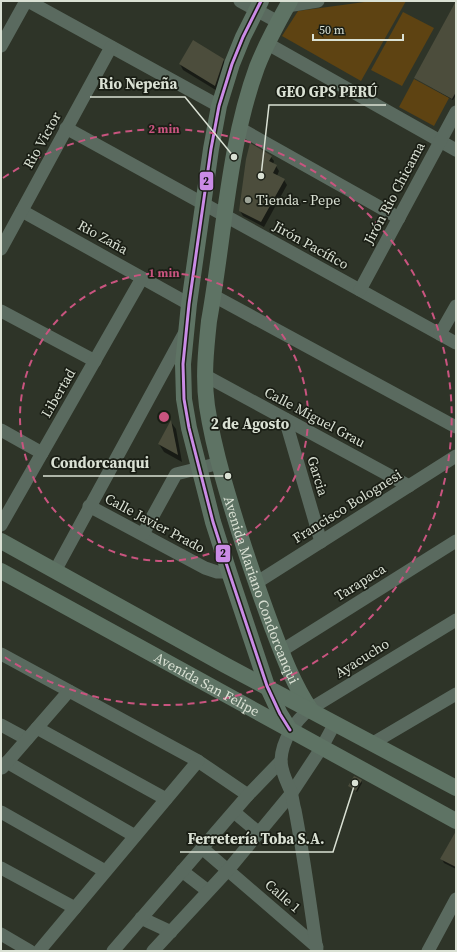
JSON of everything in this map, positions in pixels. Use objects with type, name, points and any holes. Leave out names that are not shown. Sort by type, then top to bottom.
[{"type":"main road","name":"Avenida Mariano Condorcanqui","points":[[289,3],[278,22],[258,67],[240,128],[225,216],[206,351],[206,376],[207,405],[212,431],[235,519],[256,583],[281,651],[292,678],[310,709]]},
{"type":"main road","name":"Avenida Mariano Condorcanqui","points":[[258,5],[232,64],[219,106],[203,204],[182,364],[184,399],[189,428],[229,572],[267,686],[280,714],[290,730]]},
{"type":"main road","name":"Avenida San Felipe","points":[[1,541],[225,665],[267,686],[456,788]]},
{"type":"main road","name":"Avenida San Felipe","points":[[1,571],[456,821]]},
{"type":"street","points":[[1,46],[27,1],[219,106]]},
{"type":"street","points":[[240,1],[258,5],[278,22]]},
{"type":"street","points":[[289,3],[318,1]]},
{"type":"street","points":[[268,44],[456,150]]},
{"type":"street","name":"Rio Victor","points":[[1,248],[111,47]]},
{"type":"street","name":"Jirón Rio Chicama","points":[[360,290],[456,112]]},
{"type":"street","name":"Jirón Pacífico","points":[[66,128],[456,343]]},
{"type":"street","points":[[240,128],[399,218]]},
{"type":"street","name":"Rio Zaña","points":[[22,211],[189,304]]},
{"type":"street","name":"Libertad","points":[[1,525],[142,278]]},
{"type":"street","points":[[214,296],[456,427]]},
{"type":"street","points":[[440,334],[456,306]]},
{"type":"street","points":[[1,310],[95,361]]},
{"type":"street","points":[[55,571],[89,506],[186,331]]},
{"type":"street","name":"Calle Miguel Grau","points":[[206,376],[409,486]]},
{"type":"street","name":"Garcia","points":[[285,419],[321,542]]},
{"type":"street","points":[[1,430],[42,453]]},
{"type":"street","name":"Francisco Bolognesi","points":[[256,583],[456,456]]},
{"type":"street","points":[[143,534],[176,474],[220,463]]},
{"type":"street","name":"Calle Javier Prado","points":[[89,506],[205,568],[217,572],[229,572]]},
{"type":"street","name":"Tarapaca","points":[[281,651],[456,540]]},
{"type":"street","name":"Ayacucho","points":[[290,730],[310,709],[456,620]]},
{"type":"street","points":[[1,654],[198,761],[248,795]]},
{"type":"street","points":[[70,691],[4,765],[135,836]]},
{"type":"street","points":[[372,743],[456,694]]},
{"type":"street","points":[[153,951],[228,870],[291,794],[322,747],[335,723]]},
{"type":"street","points":[[1,725],[27,739]]},
{"type":"street","points":[[37,728],[166,799]]},
{"type":"street","points":[[290,730],[282,753],[282,771],[291,794],[303,853],[317,949]]},
{"type":"street","points":[[39,951],[198,761]]},
{"type":"street","points":[[113,951],[248,795],[281,761]]},
{"type":"street","points":[[1,812],[105,872]]},
{"type":"street","points":[[234,812],[259,833]]},
{"type":"street","name":"Calle 1","points":[[202,848],[317,949]]},
{"type":"street","points":[[1,868],[75,908]]},
{"type":"street","points":[[182,871],[208,891]]},
{"type":"street","points":[[428,951],[456,899]]},
{"type":"street","points":[[141,918],[171,932]]},
{"type":"street","points":[[1,934],[30,951]]},
{"type":"shaded area","points":[[372,1],[406,1],[361,81],[282,36],[298,11]]},
{"type":"shaded area","points":[[403,12],[434,28],[402,86],[371,70]]},
{"type":"shaded area","points":[[414,79],[449,98],[434,126],[399,107]]},
{"type":"building","points":[[456,1],[456,92],[452,99],[414,78]]},
{"type":"building","points":[[193,40],[224,59],[215,86],[179,64]]},
{"type":"building","points":[[250,143],[272,156],[269,161],[277,165],[273,173],[285,179],[261,222],[239,211],[246,159]]},
{"type":"building","points":[[171,420],[178,455],[158,444]]},
{"type":"building","points":[[354,776],[362,780],[356,791],[348,786]]},
{"type":"building","points":[[456,831],[456,867],[440,859]]},
{"type":"transit line","name":"2","points":[[261,1],[243,37],[232,64],[219,106],[211,149],[189,304],[183,364],[184,399],[189,428],[213,522],[229,572],[267,686],[280,714],[290,730]]},
{"type":"place","name":"Rio Nepeña","points":[[234,157]]},
{"type":"place","name":"GEO GPS PERÚ","points":[[261,176]]},
{"type":"place","name":"Tienda - Pepe","points":[[248,200]]},
{"type":"place","name":"Condorcanqui","points":[[228,476]]},
{"type":"place","name":"Ferretería Toba S.A.","points":[[355,783]]},
{"type":"district","name":"2 de Agosto","points":[[250,424]]}]
